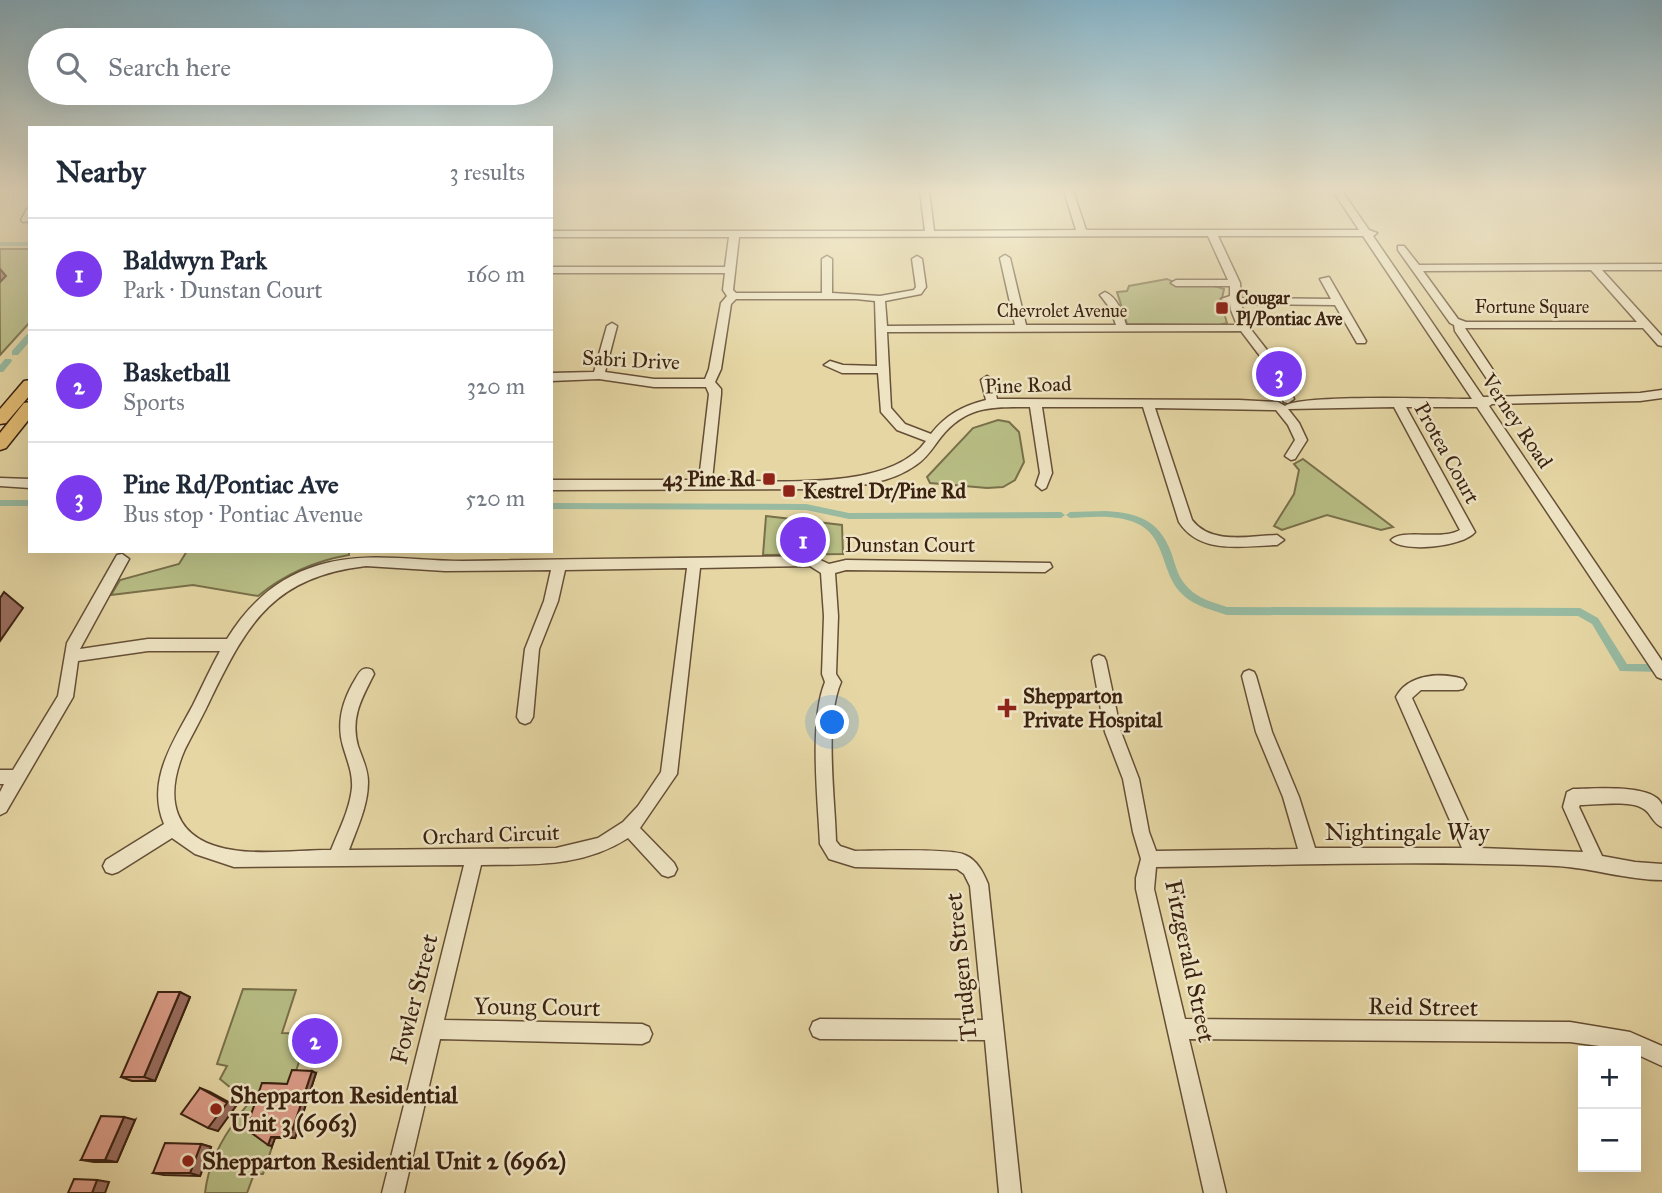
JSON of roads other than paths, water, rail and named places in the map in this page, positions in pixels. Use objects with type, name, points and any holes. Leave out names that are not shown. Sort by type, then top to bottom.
[{"type":"highway","points":[[0,419],[28,386]]},
{"type":"highway","points":[[0,444],[28,409]]},
{"type":"street","points":[[733,247],[728,290],[733,296]]},
{"type":"street","points":[[1214,247],[1231,284],[1229,299],[1239,328],[1268,359],[1283,403],[1301,440],[1291,456]]},
{"type":"street","name":"Verney Road","points":[[1378,247],[1658,657],[1662,673]]},
{"type":"street","points":[[1401,248],[1416,268]]},
{"type":"street","points":[[1005,258],[1021,328]]},
{"type":"street","points":[[827,259],[827,296]]},
{"type":"street","points":[[705,485],[715,394],[715,389],[709,383],[715,369],[726,303],[733,296],[856,296],[880,299],[917,292],[920,287],[917,259]]},
{"type":"street","points":[[1594,267],[1662,343]]},
{"type":"street","name":"Fortune Square","points":[[1416,268],[1662,267]]},
{"type":"street","name":"Fortune Square","points":[[1416,268],[1454,321],[1459,323],[1644,325]]},
{"type":"street","points":[[553,270],[731,270]]},
{"type":"street","points":[[1325,279],[1361,341]]},
{"type":"street","points":[[1176,283],[1231,284]]},
{"type":"street","points":[[1105,295],[1115,307],[1122,328]]},
{"type":"street","points":[[880,299],[885,409],[901,427],[933,439]]},
{"type":"street","points":[[1229,299],[1338,302]]},
{"type":"street","points":[[1459,323],[1460,331],[1491,376]]},
{"type":"street","points":[[600,375],[612,326]]},
{"type":"street","name":"Chevrolet Avenue","points":[[881,329],[1239,328]]},
{"type":"street","points":[[830,365],[842,369],[883,370]]},
{"type":"street","name":"Sabri Drive","points":[[553,377],[600,375],[654,383],[709,383]]},
{"type":"street","points":[[987,380],[992,403]]},
{"type":"street","name":"Pine Road","points":[[553,485],[828,484],[871,480],[906,465],[922,454],[943,426],[964,411],[992,403],[1485,402],[1662,394]]},
{"type":"street","points":[[1035,402],[1046,472],[1042,485]]},
{"type":"street","name":"Protea Court","points":[[1398,403],[1468,532],[1452,540],[1398,540]]},
{"type":"street","points":[[1148,404],[1184,517],[1191,531],[1213,540],[1278,540]]},
{"type":"street","points":[[0,485],[28,485]]},
{"type":"street","points":[[0,807],[65,697],[74,643],[122,559]]},
{"type":"street","points":[[112,866],[174,827],[167,809],[171,764],[248,617],[277,590],[313,572],[366,561],[445,566],[694,563]]},
{"type":"street","name":"Dunstan Court","points":[[694,563],[812,561],[828,569],[846,565],[1045,567]]},
{"type":"street","name":"Orchard Circuit","points":[[174,827],[188,841],[205,852],[234,859],[565,855],[602,845],[629,828],[669,774],[694,563]]},
{"type":"street","points":[[525,717],[532,649],[551,601],[559,564]]},
{"type":"street","name":"Trudgen Street","points":[[828,569],[831,616],[828,674],[833,682],[827,696],[824,729],[828,844],[835,853],[845,858],[960,861],[970,867],[979,884],[1010,1193]]},
{"type":"street","points":[[73,656],[148,645],[231,645]]},
{"type":"street","name":"Fitzgerald Street","points":[[1099,661],[1113,732],[1131,779],[1141,832],[1150,859],[1145,889],[1215,1193]]},
{"type":"street","points":[[337,859],[358,798],[360,776],[349,740],[347,718],[357,688],[367,674]]},
{"type":"street","points":[[1249,676],[1264,732],[1291,797],[1309,856]]},
{"type":"street","points":[[1458,684],[1415,684],[1407,690],[1405,696],[1475,857]]},
{"type":"street","points":[[0,777],[18,777]]},
{"type":"street","points":[[1597,865],[1571,807],[1573,797],[1637,797],[1652,804],[1662,819]]},
{"type":"street","points":[[629,828],[668,869]]},
{"type":"street","name":"Nightingale Way","points":[[1150,859],[1309,856],[1565,859],[1634,872],[1662,872]]},
{"type":"street","name":"Fowler Street","points":[[393,1193],[474,858]]},
{"type":"street","points":[[820,1029],[992,1030]]},
{"type":"street","name":"Reid Street","points":[[1179,1029],[1570,1032],[1630,1042],[1662,1056]]},
{"type":"street","name":"Young Court","points":[[432,1030],[642,1034]]},
{"type":"waterway","points":[[15,353],[28,338]]},
{"type":"waterway","points":[[0,370],[8,361]]},
{"type":"waterway","points":[[0,503],[28,503]]},
{"type":"waterway","points":[[553,506],[806,507],[849,516],[1061,515]]},
{"type":"waterway","points":[[1070,515],[1115,514],[1150,526],[1162,541],[1175,576],[1184,590],[1201,602],[1227,611],[1580,612],[1595,621],[1624,668],[1662,668]]},
{"type":"place","name":"Cougar Pl/Pontiac Ave","points":[[1222,308]]},
{"type":"place","name":"Pine Rd/Pontiac Ave","points":[[1279,374]]},
{"type":"place","name":"43 Pine Rd","points":[[769,479]]},
{"type":"place","name":"Kestrel Dr/Pine Rd","points":[[789,491]]},
{"type":"place","name":"Baldwyn Park","points":[[803,540]]},
{"type":"place","name":"Shepparton Private Hospital","points":[[1007,708]]},
{"type":"place","name":"Basketball","points":[[315,1041]]},
{"type":"place","name":"Shepparton Residential Unit 3 (6963)","points":[[216,1109]]},
{"type":"place","name":"Shepparton Residential Unit 2 (6962)","points":[[188,1161]]}]
